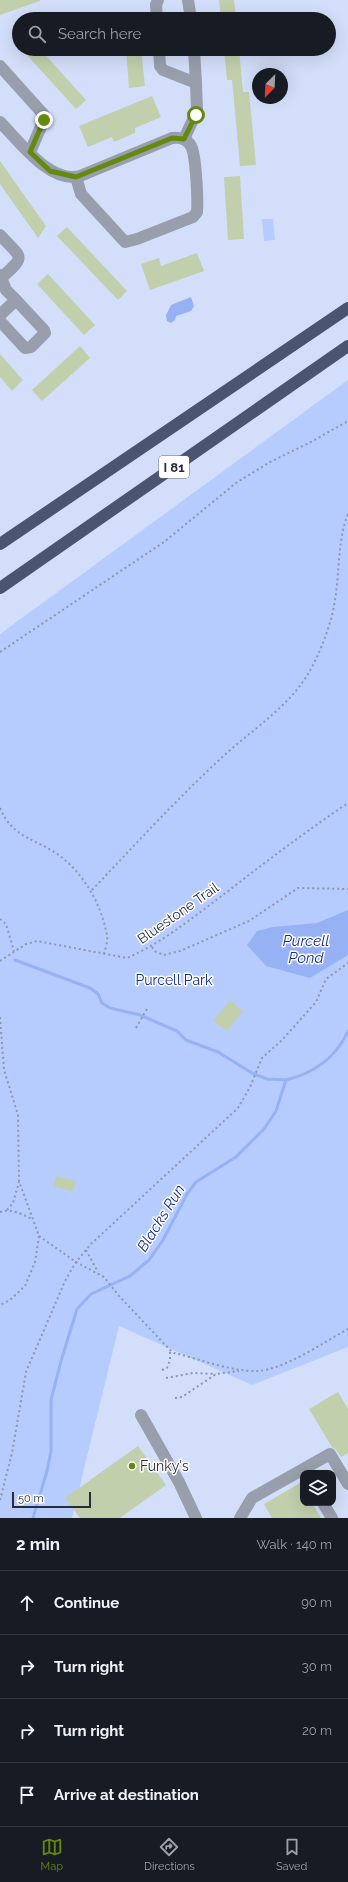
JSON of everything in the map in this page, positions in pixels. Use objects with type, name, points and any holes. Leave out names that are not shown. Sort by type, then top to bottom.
[{"type":"highway","name":"I 81","points":[[0,544],[348,308]]},
{"type":"highway","name":"I 81","points":[[0,588],[348,346]]},
{"type":"lane","points":[[156,12],[156,5],[158,0]]},
{"type":"lane","points":[[188,0],[190,12]]},
{"type":"lane","points":[[159,56],[160,66],[163,70],[196,84]]},
{"type":"lane","points":[[184,139],[197,111],[194,56]]},
{"type":"lane","points":[[0,66],[43,114],[43,122],[30,152]]},
{"type":"lane","points":[[0,122],[50,171],[76,177],[172,138],[184,139],[191,145],[194,155],[197,212],[193,217],[128,242],[122,240],[80,193],[76,177]]},
{"type":"lane","points":[[0,235],[18,254],[19,258],[18,262],[1,277],[6,290],[44,330],[44,334],[31,348],[25,348],[0,321]]},
{"type":"lane","points":[[0,315],[16,300]]},
{"type":"lane","points":[[141,1415],[179,1482],[196,1518]]},
{"type":"lane","points":[[306,1470],[330,1454],[347,1481]]},
{"type":"lane","points":[[240,1518],[252,1498],[300,1474]]},
{"type":"lane","points":[[325,1506],[332,1518]]},
{"type":"path","points":[[0,652],[164,542],[236,483],[270,462],[348,421]]},
{"type":"path","points":[[92,890],[218,760],[283,706],[307,675],[315,662],[331,622],[336,600],[340,542],[348,514]]},
{"type":"path","name":"Bluestone Trail","points":[[0,961],[14,950],[26,944],[37,941],[127,958],[152,947],[306,832],[348,803]]},
{"type":"path","points":[[0,808],[4,817],[14,830],[61,856],[81,876],[92,890],[107,937],[104,954]]},
{"type":"path","points":[[152,947],[156,952],[164,955],[180,951],[249,921],[298,888],[348,888]]},
{"type":"path","points":[[0,919],[6,924],[14,950]]},
{"type":"path","points":[[0,1500],[12,1453],[26,1372],[53,1307],[76,1262],[86,1250],[238,1108],[250,1087],[262,1058],[282,1040],[316,1002],[326,979],[348,963]]},
{"type":"path","points":[[136,1028],[148,1007]]},
{"type":"path","points":[[0,1017],[4,1070],[18,1115],[19,1181],[15,1199],[7,1210]]},
{"type":"path","points":[[0,1305],[10,1300],[25,1286],[35,1262],[39,1236],[19,1181]]},
{"type":"path","points":[[0,1212],[7,1210],[17,1212],[33,1220]]},
{"type":"path","points":[[39,1236],[76,1262],[104,1277],[119,1296],[170,1350],[240,1371]]},
{"type":"path","points":[[86,1250],[99,1274]]},
{"type":"path","points":[[166,1378],[193,1373],[216,1374],[277,1368],[348,1329]]},
{"type":"path","points":[[162,1370],[167,1368],[170,1360],[170,1350]]},
{"type":"path","points":[[175,1398],[182,1397],[216,1374]]},
{"type":"green space","points":[[262,219],[273,219],[275,240],[264,241]]},
{"type":"green space","name":"Purcell Park","points":[[348,380],[348,1347],[252,1385],[119,1326],[72,1518],[0,1518],[0,634]]},
{"type":"water","points":[[191,297],[194,306],[191,311],[176,316],[175,320],[171,323],[167,321],[166,315],[171,305]]},
{"type":"water","name":"Purcell Pond","points":[[348,910],[348,955],[310,978],[266,966],[247,945],[257,931],[273,927],[317,923]]},
{"type":"building","points":[[0,0],[40,0],[40,1],[0,15]]},
{"type":"building","points":[[219,0],[234,0],[235,12],[220,12]]},
{"type":"building","points":[[28,56],[46,56],[86,100],[76,109]]},
{"type":"building","points":[[127,56],[142,56],[145,86],[129,88]]},
{"type":"building","points":[[225,56],[240,56],[243,92],[249,92],[256,165],[240,166],[232,80],[227,80]]},
{"type":"building","points":[[152,96],[161,117],[135,128],[135,133],[114,142],[112,137],[88,147],[79,126]]},
{"type":"building","points":[[0,161],[46,226],[38,238],[0,184]]},
{"type":"building","points":[[240,176],[244,239],[228,240],[224,177]]},
{"type":"building","points":[[67,227],[127,291],[118,300],[57,236]]},
{"type":"building","points":[[197,253],[204,271],[150,290],[141,264],[159,258],[161,266]]},
{"type":"building","points":[[48,274],[95,325],[84,335],[37,284]]},
{"type":"building","points":[[80,346],[90,358],[42,401],[32,390]]},
{"type":"building","points":[[0,354],[23,380],[12,391],[0,377]]},
{"type":"building","points":[[230,1000],[243,1011],[227,1031],[213,1021]]},
{"type":"building","points":[[56,1176],[76,1181],[73,1192],[53,1186]]},
{"type":"building","points":[[338,1392],[348,1409],[348,1453],[341,1457],[332,1447],[309,1409]]},
{"type":"building","name":"Funky's","points":[[138,1446],[166,1485],[120,1518],[80,1518],[65,1498]]},
{"type":"building","points":[[300,1483],[300,1506],[314,1506],[321,1518],[272,1518],[264,1504]]},
{"type":"waterway","points":[[15,960],[90,988],[98,994],[102,1003],[110,1008],[140,1015],[177,1031],[186,1040],[218,1052],[252,1073],[267,1079],[286,1080]]},
{"type":"waterway","name":"Blacks Run","points":[[33,1518],[47,1471],[51,1451],[51,1400],[77,1309],[91,1294],[130,1276],[149,1260],[163,1240],[187,1194],[196,1182],[236,1157],[264,1129],[276,1111],[286,1080],[315,1069],[323,1063],[337,1049],[348,1031]]},
{"type":"place","name":"Funky's","points":[[132,1466]]},
{"type":"route","points":[[44,120],[30,152],[45,168],[50,171],[70,177],[76,177],[172,138],[184,139],[196,115]]}]
